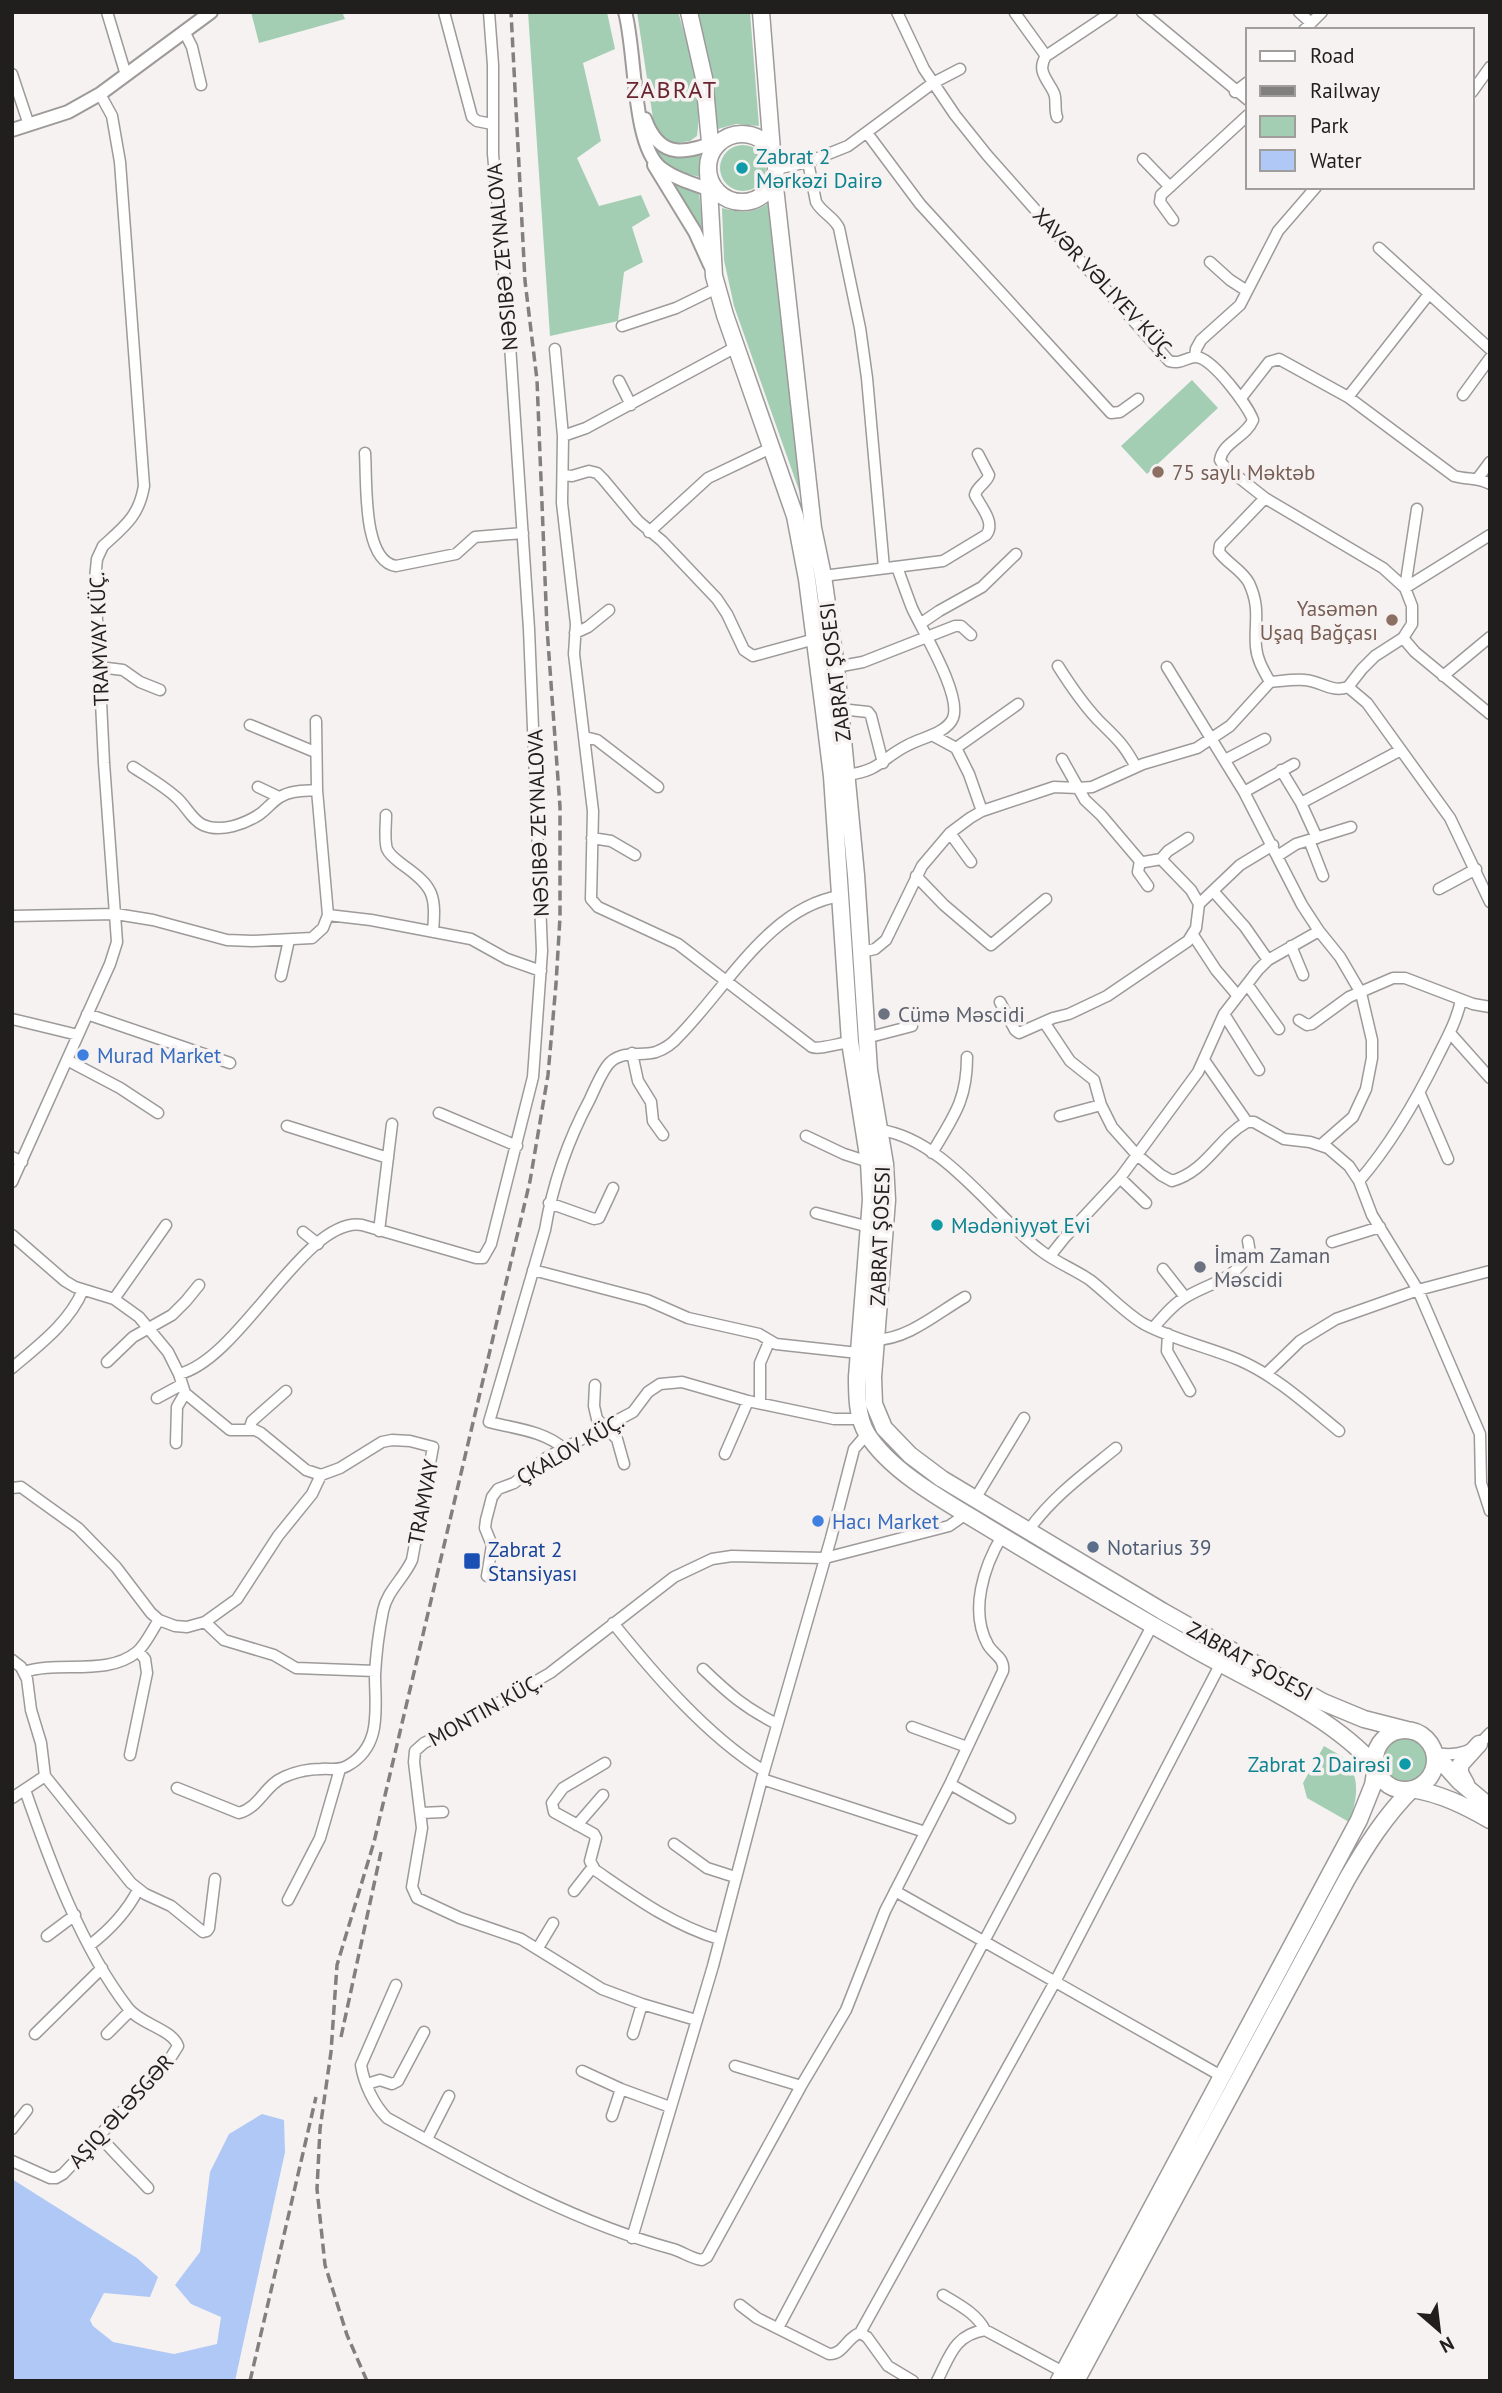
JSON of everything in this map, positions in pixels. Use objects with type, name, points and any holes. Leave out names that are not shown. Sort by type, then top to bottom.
[{"type":"main road","points":[[689,12],[715,145],[708,171],[710,180],[715,192],[738,202],[756,199],[770,187],[775,174],[761,12]]},
{"type":"main road","points":[[715,145],[732,135],[750,135],[766,144],[772,151]]},
{"type":"main road","name":"ZABRAT ŞOSESI","points":[[775,174],[813,528],[836,667],[846,775],[858,1040],[871,1200],[858,1353],[857,1392],[864,1426],[881,1450],[917,1482],[1002,1536],[1328,1725],[1350,1740],[1376,1767]]},
{"type":"main road","name":"ZABRAT ŞOSESI","points":[[715,192],[715,282],[795,516],[807,579],[832,776],[840,896],[853,952]]},
{"type":"main road","name":"ZABRAT ŞOSESI","points":[[858,1040],[880,1130],[885,1164],[887,1200],[873,1392],[879,1419],[884,1428],[928,1470],[1162,1611],[1323,1702],[1364,1719],[1407,1730]]},
{"type":"main road","points":[[1066,2378],[1359,1820],[1373,1785],[1375,1758],[1382,1741],[1389,1734],[1407,1730],[1425,1737],[1434,1753],[1471,1792],[1490,1807]]},
{"type":"main road","points":[[1471,1792],[1459,1769],[1485,1739]]},
{"type":"main road","points":[[1066,2378],[1365,1848],[1388,1815],[1412,1789],[1428,1780],[1435,1762],[1434,1753]]},
{"type":"main road","points":[[1376,1767],[1385,1783],[1403,1790],[1435,1793],[1490,1820]]},
{"type":"street","points":[[107,12],[126,75]]},
{"type":"street","points":[[12,130],[68,112],[100,94],[211,12]]},
{"type":"street","points":[[443,12],[472,117],[477,121],[492,124]]},
{"type":"street","name":"NƏSIBƏ ZEYNALOVA","points":[[157,1398],[181,1384],[194,1368],[213,1356],[286,1274],[318,1244],[344,1225],[362,1225],[483,1258],[491,1244],[517,1146],[533,1077],[541,971],[541,899],[523,533],[492,124],[494,65],[489,12]]},
{"type":"street","points":[[622,326],[676,308],[715,282],[695,232],[649,156],[640,124],[625,12]]},
{"type":"street","name":"XAVƏR VƏLIYEV KÜÇ.","points":[[897,12],[933,83],[987,155],[1169,360],[1183,362],[1195,357],[1211,365],[1241,398]]},
{"type":"street","points":[[1057,117],[1056,97],[1041,70],[1046,56],[1112,12]]},
{"type":"street","points":[[1142,12],[1246,99]]},
{"type":"street","points":[[1299,12],[1308,27],[1322,12]]},
{"type":"street","points":[[1014,13],[1046,56]]},
{"type":"street","points":[[184,31],[192,47],[201,85]]},
{"type":"street","points":[[1474,89],[1490,67]]},
{"type":"street","points":[[775,174],[848,146],[933,83],[960,69]]},
{"type":"street","points":[[12,74],[29,125]]},
{"type":"street","points":[[1235,92],[1246,84]]},
{"type":"street","name":"TRAMVAY KÜÇ.","points":[[12,1182],[17,1159],[67,1060],[114,955],[117,942],[95,579],[97,559],[103,546],[137,512],[144,486],[120,162],[112,117],[100,94]]},
{"type":"street","points":[[638,95],[652,135],[665,148],[684,151],[715,145]]},
{"type":"street","points":[[1173,220],[1160,202],[1161,195],[1246,117]]},
{"type":"street","points":[[867,133],[920,204],[1111,413],[1120,412],[1138,399]]},
{"type":"street","points":[[649,156],[664,170],[715,192]]},
{"type":"street","points":[[1143,159],[1170,187]]},
{"type":"street","points":[[808,162],[816,202],[839,228],[860,328],[869,391],[884,568]]},
{"type":"street","points":[[1195,357],[1201,340],[1240,304],[1278,231],[1314,189]]},
{"type":"street","points":[[1379,248],[1490,349]]},
{"type":"street","points":[[1210,262],[1247,291]]},
{"type":"street","points":[[1348,397],[1429,294]]},
{"type":"street","points":[[563,436],[586,428],[631,405],[736,346]]},
{"type":"street","points":[[555,349],[563,436],[562,503],[576,624],[574,654],[593,811],[590,894],[594,904],[662,935],[727,980],[816,1049],[912,1026]]},
{"type":"street","points":[[1464,395],[1490,358]]},
{"type":"street","points":[[853,952],[875,949],[886,940],[916,876],[950,833],[982,811],[1054,787],[1078,788],[1103,782],[1136,767],[1212,740],[1230,726],[1270,682],[1304,680],[1334,690],[1348,687],[1375,656],[1403,638],[1410,629],[1412,606],[1405,588],[1382,568],[1265,498],[1220,460],[1223,450],[1251,424],[1252,416],[1241,398],[1274,359],[1284,361],[1348,397],[1454,476],[1478,478],[1490,484]]},
{"type":"street","points":[[619,382],[631,405]]},
{"type":"street","points":[[649,532],[708,478],[773,447]]},
{"type":"street","points":[[365,453],[372,541],[383,562],[396,566],[456,554],[475,537],[523,533]]},
{"type":"street","points":[[823,576],[943,561],[990,530],[990,524],[975,495],[989,475],[978,454]]},
{"type":"street","points":[[1478,478],[1490,462]]},
{"type":"street","points":[[562,475],[578,475],[589,471],[597,473],[649,532],[662,541],[716,599],[748,654],[753,656],[815,639]]},
{"type":"street","points":[[1265,498],[1220,545],[1219,552],[1248,582],[1258,621],[1256,647],[1261,666],[1270,682]]},
{"type":"street","points":[[1405,588],[1416,509]]},
{"type":"street","points":[[1405,588],[1490,535]]},
{"type":"street","points":[[920,625],[982,587],[1016,554]]},
{"type":"street","points":[[846,775],[865,773],[908,744],[950,723],[953,717],[955,707],[951,692],[897,567]]},
{"type":"street","points":[[575,633],[609,610]]},
{"type":"street","points":[[836,667],[863,662],[955,626],[961,626],[971,635]]},
{"type":"street","points":[[1443,676],[1490,637]]},
{"type":"street","points":[[1403,638],[1415,652],[1490,714]]},
{"type":"street","points":[[99,667],[123,670],[140,682],[160,690]]},
{"type":"street","points":[[1059,667],[1071,687],[1098,720],[1118,737],[1136,767]]},
{"type":"street","points":[[1167,667],[1244,792],[1302,905],[1340,957],[1361,993],[1372,1040],[1373,1058],[1366,1089],[1353,1117],[1321,1144]]},
{"type":"street","points":[[1348,687],[1367,703],[1450,818],[1490,902]]},
{"type":"street","points":[[956,748],[1017,704]]},
{"type":"street","points":[[840,709],[868,712],[883,762]]},
{"type":"street","points":[[12,916],[116,914],[153,920],[227,940],[307,939],[318,934],[328,915],[317,790],[316,721]]},
{"type":"street","points":[[250,725],[315,752]]},
{"type":"street","points":[[932,734],[956,748],[982,811]]},
{"type":"street","points":[[585,737],[597,740],[658,787]]},
{"type":"street","points":[[1225,760],[1265,739]]},
{"type":"street","points":[[1301,803],[1401,750]]},
{"type":"street","points":[[1062,759],[1085,800],[1140,861],[1161,859],[1188,838]]},
{"type":"street","points":[[1244,792],[1294,764]]},
{"type":"street","points":[[133,767],[172,793],[195,818],[210,827],[244,822],[259,814],[279,797],[298,791],[317,790]]},
{"type":"street","points":[[1281,771],[1301,803],[1323,876]]},
{"type":"street","points":[[258,787],[279,797]]},
{"type":"street","points":[[386,815],[387,848],[391,855],[419,876],[431,892],[435,905],[433,932]]},
{"type":"street","points":[[1000,1002],[1015,1030],[1019,1032],[1069,1014],[1107,996],[1193,935],[1199,904],[1240,865],[1276,850],[1351,827]]},
{"type":"street","points":[[950,833],[971,862]]},
{"type":"street","points":[[592,838],[611,841],[635,855]]},
{"type":"street","points":[[1161,859],[1191,890],[1199,904]]},
{"type":"street","points":[[1140,861],[1138,872],[1148,886]]},
{"type":"street","points":[[1439,889],[1476,869]]},
{"type":"street","points":[[916,876],[944,905],[991,944],[1046,899]]},
{"type":"street","points":[[1214,892],[1245,927],[1268,960]]},
{"type":"street","points":[[564,1449],[548,1438],[489,1422],[545,1230],[548,1203],[567,1146],[583,1111],[608,1064],[618,1057],[632,1053],[655,1052],[676,1040],[727,980],[782,922],[815,902],[840,896]]},
{"type":"street","points":[[328,915],[371,920],[471,939],[507,959],[541,971]]},
{"type":"street","points":[[1050,1256],[1120,1178],[1198,1072],[1224,1014],[1247,984],[1268,960],[1319,931]]},
{"type":"street","points":[[1193,935],[1216,970],[1238,996]]},
{"type":"street","points":[[281,976],[289,940]]},
{"type":"street","points":[[1291,946],[1303,975]]},
{"type":"street","points":[[1299,1020],[1312,1024],[1342,1000],[1394,978],[1405,978],[1461,1000],[1490,1007]]},
{"type":"street","points":[[1247,984],[1279,1029]]},
{"type":"street","points":[[1359,1181],[1381,1156],[1420,1094],[1458,1017],[1461,1000]]},
{"type":"street","points":[[87,1014],[230,1063]]},
{"type":"street","points":[[1224,1014],[1259,1070]]},
{"type":"street","points":[[12,1019],[78,1035]]},
{"type":"street","points":[[1044,1022],[1070,1061],[1094,1080],[1101,1105],[1112,1127],[1152,1169],[1172,1181],[1182,1178],[1208,1160],[1247,1122],[1254,1122],[1284,1139],[1321,1144],[1343,1161],[1359,1181],[1366,1202],[1418,1290],[1485,1432],[1481,1483],[1490,1511]]},
{"type":"street","points":[[1450,1033],[1490,1078]]},
{"type":"street","points":[[632,1053],[638,1081],[651,1102],[653,1121],[663,1135]]},
{"type":"street","points":[[932,1153],[964,1095],[967,1057]]},
{"type":"street","points":[[67,1060],[120,1088],[158,1113]]},
{"type":"street","points":[[1204,1060],[1247,1122]]},
{"type":"street","points":[[1420,1094],[1448,1159]]},
{"type":"street","points":[[1060,1116],[1101,1105]]},
{"type":"street","points":[[439,1113],[517,1146]]},
{"type":"street","points":[[379,1231],[392,1124]]},
{"type":"street","points":[[287,1126],[388,1158]]},
{"type":"street","points":[[880,1130],[894,1132],[932,1153],[1040,1251],[1071,1267],[1142,1322],[1240,1360],[1266,1374],[1339,1431]]},
{"type":"street","points":[[806,1136],[844,1154],[869,1162]]},
{"type":"street","points":[[1120,1178],[1146,1203]]},
{"type":"street","points":[[548,1203],[594,1219],[599,1218],[613,1188]]},
{"type":"street","points":[[816,1213],[869,1227]]},
{"type":"street","points":[[114,1299],[166,1225]]},
{"type":"street","points":[[1332,1242],[1380,1227]]},
{"type":"street","points":[[303,1232],[318,1244]]},
{"type":"street","points":[[12,1235],[65,1281],[83,1290],[114,1299],[139,1317],[167,1352],[181,1384],[230,1430],[261,1433],[306,1470],[321,1475],[312,1494],[278,1536],[241,1593],[205,1622],[187,1627],[159,1620],[142,1604],[116,1567],[78,1528],[21,1487],[12,1488]]},
{"type":"street","points":[[1153,1328],[1185,1297],[1229,1278],[1241,1268],[1250,1253],[1248,1241]]},
{"type":"street","points":[[1163,1269],[1185,1297]]},
{"type":"street","points":[[533,1270],[647,1300],[678,1314],[751,1332],[769,1342],[858,1353]]},
{"type":"street","points":[[1266,1374],[1288,1351],[1319,1328],[1353,1312],[1418,1290],[1490,1271]]},
{"type":"street","points":[[107,1362],[132,1337],[172,1315],[199,1285]]},
{"type":"street","points":[[12,1368],[64,1321],[78,1303],[83,1290]]},
{"type":"street","points":[[875,1340],[904,1335],[965,1297]]},
{"type":"street","points":[[1168,1334],[1167,1351],[1190,1391]]},
{"type":"street","points":[[760,1403],[760,1363],[769,1342]]},
{"type":"street","name":"ÇKALOV KÜÇ.","points":[[487,1576],[492,1545],[485,1528],[486,1520],[492,1497],[498,1489],[523,1477],[546,1458],[633,1412],[653,1388],[669,1382],[681,1382],[748,1401],[864,1426]]},
{"type":"street","points":[[176,1443],[181,1384]]},
{"type":"street","points":[[595,1385],[594,1406],[597,1419],[617,1439],[624,1464]]},
{"type":"street","points":[[249,1430],[252,1421],[286,1391]]},
{"type":"street","points":[[726,1454],[748,1401]]},
{"type":"street","points":[[975,1499],[1024,1418]]},
{"type":"street","points":[[632,2238],[719,1939],[854,1449],[864,1426]]},
{"type":"street","name":"TRAMVAY","points":[[321,1475],[340,1468],[392,1440],[433,1447],[412,1560],[404,1576],[389,1595],[383,1611],[376,1671],[376,1728],[361,1755],[340,1769]]},
{"type":"street","points":[[1028,1531],[1041,1511],[1059,1494],[1116,1448]]},
{"type":"street","name":"MONTIN KÜÇ.","points":[[696,2020],[642,2004],[586,1981],[538,1948],[510,1934],[460,1918],[417,1898],[412,1887],[421,1840],[421,1813],[414,1762],[418,1747],[550,1673],[674,1577],[712,1559],[732,1556],[825,1558],[949,1525],[966,1514]]},
{"type":"street","points":[[396,1985],[361,2065],[379,2109],[387,2119],[537,2196],[632,2238],[677,2250],[696,2259],[707,2257],[846,2010],[895,1891],[950,1784],[1004,1665],[986,1640],[981,1627],[980,1603],[988,1563],[1002,1536]]},
{"type":"street","points":[[24,1672],[43,1667],[109,1664],[121,1660],[138,1651],[159,1620]]},
{"type":"street","points":[[205,1622],[224,1640],[274,1655],[296,1668],[376,1671]]},
{"type":"street","points":[[613,1623],[650,1667],[711,1730],[763,1775],[925,1832]]},
{"type":"street","points":[[778,2328],[1153,1624]]},
{"type":"street","points":[[130,1755],[147,1673],[145,1659],[138,1651]]},
{"type":"street","points":[[12,1660],[24,1672],[41,1743],[45,1776],[86,1830],[138,1890],[171,1906],[203,1932],[207,1931],[215,1879]]},
{"type":"street","points":[[740,2305],[829,2354],[839,2351],[860,2333],[1056,1980],[1221,1663]]},
{"type":"street","points":[[703,1669],[735,1700],[777,1724]]},
{"type":"street","points":[[912,1727],[967,1748]]},
{"type":"street","points":[[1434,1753],[1459,1755],[1485,1739]]},
{"type":"street","points":[[605,1763],[563,1788],[552,1803],[554,1812],[596,1838],[597,1843],[590,1857],[592,1868],[666,1918],[695,1932],[719,1939]]},
{"type":"street","points":[[177,1788],[239,1813],[257,1803],[271,1785],[283,1777],[323,1768],[340,1769],[320,1838],[288,1900]]},
{"type":"street","points":[[12,1798],[45,1776]]},
{"type":"street","points":[[950,1784],[1010,1818]]},
{"type":"street","points":[[12,2161],[50,2178],[63,2174],[166,2065],[178,2046],[173,2037],[140,2020],[130,2011],[102,1968],[57,1874],[25,1790]]},
{"type":"street","points":[[577,1825],[603,1795]]},
{"type":"street","points":[[421,1813],[443,1812]]},
{"type":"street","points":[[674,1844],[707,1868],[735,1877]]},
{"type":"street","points":[[575,1891],[592,1868]]},
{"type":"street","points":[[90,1945],[109,1931],[131,1904],[138,1890]]},
{"type":"street","points":[[895,1891],[1223,2077]]},
{"type":"street","points":[[47,1936],[75,1915]]},
{"type":"street","points":[[538,1948],[553,1923]]},
{"type":"street","points":[[35,2034],[102,1968]]},
{"type":"street","points":[[633,2034],[642,2004]]},
{"type":"street","points":[[107,2034],[130,2011]]},
{"type":"street","points":[[367,2084],[380,2080],[392,2084],[398,2081],[424,2032]]},
{"type":"street","points":[[735,2066],[801,2086]]},
{"type":"street","points":[[582,2071],[621,2090],[670,2107]]},
{"type":"street","points":[[612,2116],[621,2090]]},
{"type":"street","points":[[428,2139],[449,2096]]},
{"type":"street","points":[[12,2129],[27,2110]]},
{"type":"street","points":[[99,2136],[148,2188]]},
{"type":"street","points":[[943,2295],[973,2314],[985,2330],[1066,2378]]},
{"type":"street","points":[[937,2381],[957,2344],[972,2332],[985,2330]]},
{"type":"street","points":[[860,2333],[867,2337],[888,2366],[913,2381]]},
{"type":"green space","points":[[251,12],[342,12],[345,19],[259,43]]},
{"type":"green space","points":[[528,12],[607,12],[615,49],[583,63],[601,141],[577,158],[599,206],[641,195],[650,216],[632,227],[643,262],[624,272],[618,321],[550,336]]},
{"type":"green space","points":[[637,12],[678,12],[697,89],[697,136],[690,141],[671,144],[654,125]]},
{"type":"green space","points":[[697,12],[750,12],[759,126],[736,124],[718,129],[708,58]]},
{"type":"green space","name":"Zabrat 2 Mərkəzi Dairə","points":[[743,145],[759,152],[766,168],[759,184],[743,191],[727,184],[720,168],[727,152]]},
{"type":"green space","points":[[653,147],[670,156],[700,154],[700,177],[666,165]]},
{"type":"green space","points":[[673,180],[699,191],[703,231],[700,231],[670,183]]},
{"type":"green space","points":[[770,202],[801,496],[734,306],[724,260],[722,208],[747,211],[758,209]]},
{"type":"green space","points":[[1192,380],[1218,408],[1147,474],[1121,446]]},
{"type":"green space","name":"Zabrat 2 Dairəsi","points":[[1405,1738],[1421,1745],[1428,1761],[1421,1777],[1405,1784],[1389,1777],[1382,1761],[1389,1745]]},
{"type":"green space","points":[[1324,1746],[1343,1758],[1353,1772],[1356,1797],[1349,1822],[1307,1798],[1303,1783]]},
{"type":"water","points":[[262,2114],[284,2120],[285,2152],[235,2381],[12,2381],[12,2179],[137,2258],[158,2277],[150,2297],[104,2293],[90,2320],[93,2326],[113,2342],[174,2354],[217,2344],[221,2317],[191,2304],[175,2285],[200,2252],[210,2172],[229,2134]]},
{"type":"railway","points":[[367,2381],[347,2335],[325,2265],[317,2189],[320,2129],[331,2052],[337,1965],[374,1842],[530,1181],[548,1075],[556,984],[560,917],[560,807],[547,628],[537,380],[525,281],[511,12]]},
{"type":"railway","points":[[341,2037],[381,1852]]},
{"type":"railway","points":[[250,2381],[316,2097]]},
{"type":"place","name":"Zabrat 2 Mərkəzi Dairə","points":[[742,168]]},
{"type":"place","name":"75 saylı Məktəb","points":[[1158,472]]},
{"type":"place","name":"Yasəmən Uşaq Bağçası","points":[[1392,620]]},
{"type":"place","name":"Cümə Məscidi","points":[[884,1014]]},
{"type":"place","name":"Murad Market","points":[[83,1055]]},
{"type":"place","name":"Mədəniyyət Evi","points":[[937,1225]]},
{"type":"place","name":"İmam Zaman Məscidi","points":[[1200,1267]]},
{"type":"place","name":"Hacı Market","points":[[818,1521]]},
{"type":"place","name":"Notarius 39","points":[[1093,1547]]},
{"type":"place","name":"Zabrat 2 Stansiyası","points":[[472,1561]]},
{"type":"place","name":"Zabrat 2 Dairəsi","points":[[1405,1764]]},
{"type":"district","name":"ZABRAT","points":[[672,89]]}]
